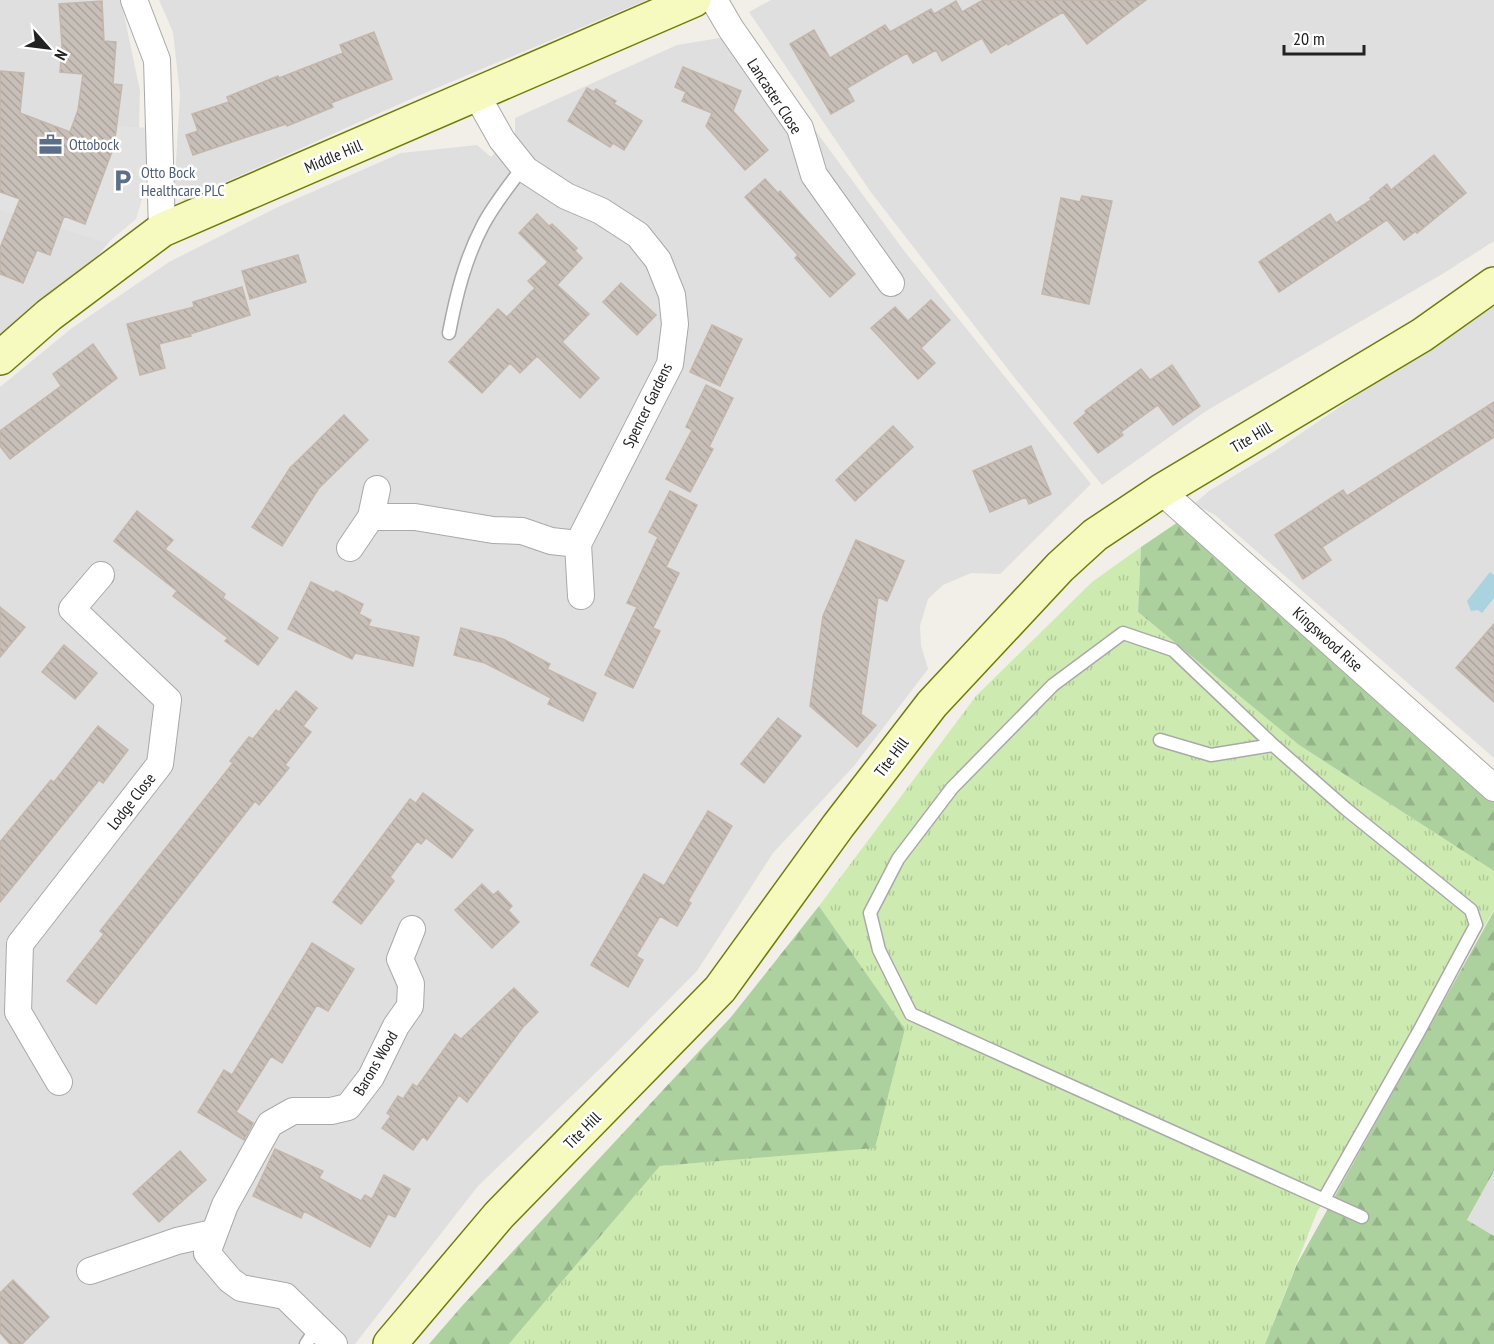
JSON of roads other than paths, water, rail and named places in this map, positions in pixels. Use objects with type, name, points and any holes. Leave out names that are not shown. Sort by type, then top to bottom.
[{"type":"street","points":[[134,0],[157,60],[162,231]]},
{"type":"street","name":"Middle Hill","points":[[0,358],[49,315],[162,231],[694,0]]},
{"type":"street","name":"Lancaster Close","points":[[714,0],[731,29],[800,128],[814,174],[891,283]]},
{"type":"street","name":"Spencer Gardens","points":[[476,94],[502,140],[524,167],[566,196],[601,211],[638,234],[658,260],[672,295],[675,324],[670,364],[578,544]]},
{"type":"street","name":"Tite Hill","points":[[390,1344],[498,1215],[720,989],[838,826],[932,704],[1060,567],[1095,535],[1161,491],[1422,335],[1494,284]]},
{"type":"street","points":[[350,548],[371,517],[377,489]]},
{"type":"street","name":"Kingswood Rise","points":[[1161,491],[1494,788]]},
{"type":"street","points":[[371,517],[415,517],[493,530],[522,531],[551,541],[578,544],[581,596]]},
{"type":"street","name":"Lodge Close","points":[[59,1082],[18,1012],[10,942],[160,764],[168,700],[72,609],[101,575]]},
{"type":"street","name":"Barons Wood","points":[[319,1338],[285,1296],[241,1288],[230,1280],[207,1253],[225,1205],[270,1124],[293,1111],[331,1111],[348,1107],[371,1077],[396,1026],[410,1006],[411,984],[400,959],[412,929]]},
{"type":"street","points":[[90,1271],[177,1241],[213,1233]]},
{"type":"lane","points":[[448,333],[464,269],[483,225],[500,197],[524,167]]},
{"type":"lane","points":[[1324,1199],[1418,1034],[1476,925],[1471,910],[1346,809],[1273,745],[1173,651],[1123,633],[1053,685],[952,788],[898,859],[870,913],[879,950],[911,1014],[1362,1217]]},
{"type":"lane","points":[[1160,740],[1211,755],[1273,745]]},
{"type":"water","points":[[1490,572],[1494,575],[1494,598],[1482,613],[1478,610],[1471,611],[1467,601]]},
{"type":"place","name":"Ottobock","points":[[51,144]]},
{"type":"place","name":"Otto Bock Healthcare PLC","points":[[123,181]]}]
